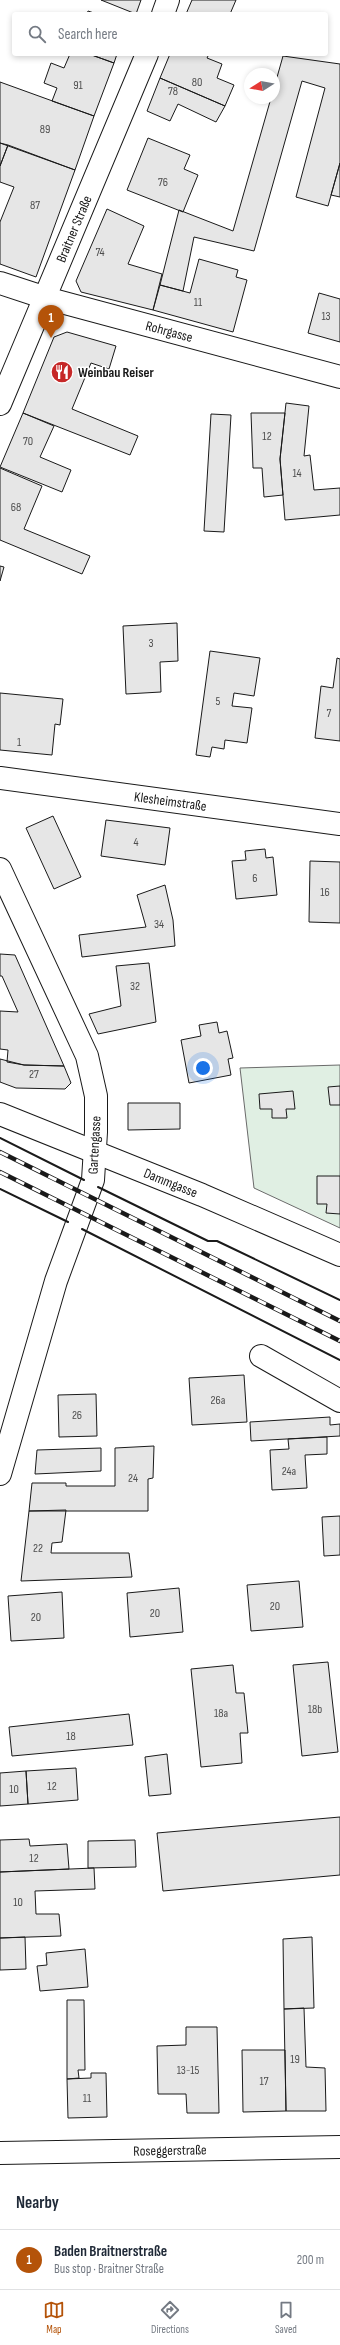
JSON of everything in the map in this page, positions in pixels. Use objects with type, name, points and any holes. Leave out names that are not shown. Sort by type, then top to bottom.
[{"type":"street","points":[[164,12],[168,0]]},
{"type":"street","name":"Braitner Straße","points":[[0,404],[46,298],[146,56]]},
{"type":"street","name":"Rohrgasse","points":[[0,283],[46,298],[340,377]]},
{"type":"street","name":"Klesheimstraße","points":[[0,778],[340,824]]},
{"type":"street","name":"Gartengasse","points":[[0,869],[87,1056],[96,1096],[93,1180],[56,1281],[0,1474]]},
{"type":"street","name":"Dammgasse","points":[[0,1114],[202,1194],[340,1255]]},
{"type":"street","points":[[261,1356],[340,1401]]},
{"type":"street","name":"Roseggerstraße","points":[[0,2153],[340,2147]]},
{"type":"green space","points":[[340,1065],[340,1228],[254,1188],[240,1068]]},
{"type":"building","points":[[101,0],[141,0],[137,12],[131,12]]},
{"type":"building","points":[[192,0],[236,0],[231,12],[187,12]]},
{"type":"building","points":[[69,56],[95,56],[114,63],[94,116],[52,101],[57,88],[44,83],[51,63],[64,68]]},
{"type":"building","points":[[95,56],[116,56],[114,63]]},
{"type":"building","points":[[169,56],[208,56],[207,58],[222,64],[217,78],[234,85],[225,106],[160,78]]},
{"type":"building","points":[[283,56],[340,64],[340,163],[328,206],[296,197],[325,88],[302,81],[254,251],[194,237],[183,291],[160,285],[179,210],[233,231],[269,104],[280,104],[280,68]]},
{"type":"building","points":[[160,78],[225,106],[216,122],[178,104],[170,121],[147,111]]},
{"type":"building","points":[[0,82],[94,116],[75,170],[0,143]]},
{"type":"building","points":[[148,138],[190,155],[184,169],[198,175],[183,212],[127,190]]},
{"type":"building","points":[[0,143],[8,145],[0,166]]},
{"type":"building","points":[[8,145],[75,170],[36,277],[0,264],[0,222],[14,187],[0,182],[0,166]]},
{"type":"building","points":[[340,163],[340,197],[331,195]]},
{"type":"building","points":[[107,209],[144,226],[128,264],[162,274],[153,310],[81,292],[76,281]]},
{"type":"building","points":[[199,259],[238,270],[236,277],[247,280],[233,332],[153,310],[160,285],[190,293]]},
{"type":"building","points":[[319,293],[340,299],[340,342],[308,333]]},
{"type":"building","points":[[67,332],[116,346],[109,369],[91,363],[72,409],[138,436],[130,455],[23,413],[54,337]]},
{"type":"building","points":[[286,403],[309,406],[304,456],[310,455],[314,490],[340,488],[340,515],[285,520],[280,459]]},
{"type":"building","points":[[23,413],[54,426],[40,457],[71,470],[62,492],[0,467]]},
{"type":"building","points":[[251,413],[285,413],[280,459],[283,495],[264,497],[262,468],[253,468]]},
{"type":"building","points":[[211,414],[231,415],[224,532],[204,531]]},
{"type":"building","points":[[0,468],[42,486],[24,529],[90,556],[82,574],[0,540]]},
{"type":"building","points":[[0,566],[4,567],[0,581]]},
{"type":"building","points":[[177,623],[178,661],[160,662],[161,692],[126,694],[123,626]]},
{"type":"building","points":[[210,651],[260,658],[254,696],[234,693],[232,706],[252,708],[247,743],[225,740],[224,749],[212,747],[210,757],[196,755]]},
{"type":"building","points":[[337,658],[340,659],[340,741],[315,738],[321,686],[333,688]]},
{"type":"building","points":[[0,693],[63,699],[60,725],[55,724],[52,755],[0,750]]},
{"type":"building","points":[[53,816],[81,877],[54,889],[26,828]]},
{"type":"building","points":[[106,820],[170,828],[165,865],[101,856]]},
{"type":"building","points":[[265,849],[266,858],[273,857],[277,895],[236,899],[232,861],[246,860],[245,851]]},
{"type":"building","points":[[310,861],[340,862],[340,923],[309,922]]},
{"type":"building","points":[[165,885],[173,920],[175,946],[82,957],[79,935],[146,927],[137,895]]},
{"type":"building","points":[[0,954],[15,955],[64,1066],[24,1065],[7,1062],[8,1050],[0,1049],[0,1011],[18,1012],[2,976],[0,976]]},
{"type":"building","points":[[149,963],[156,1022],[98,1034],[89,1014],[121,1006],[116,966]]},
{"type":"building","points":[[217,1022],[219,1033],[227,1031],[233,1058],[228,1059],[231,1075],[189,1083],[181,1040],[201,1036],[199,1025]]},
{"type":"building","points":[[0,1059],[24,1065],[64,1066],[71,1083],[65,1089],[16,1088],[0,1082]]},
{"type":"building","points":[[340,1086],[340,1105],[330,1105],[328,1087]]},
{"type":"building","points":[[293,1091],[295,1109],[286,1109],[287,1118],[272,1118],[272,1109],[260,1109],[259,1094]]},
{"type":"building","points":[[128,1103],[180,1103],[180,1129],[128,1130]]},
{"type":"building","points":[[317,1176],[340,1176],[340,1214],[326,1213],[327,1204],[317,1204]]},
{"type":"building","points":[[244,1375],[247,1422],[192,1425],[189,1378]]},
{"type":"building","points":[[96,1394],[97,1436],[59,1437],[58,1395]]},
{"type":"building","points":[[330,1417],[330,1425],[340,1424],[340,1436],[251,1441],[250,1422]]},
{"type":"building","points":[[327,1437],[327,1454],[305,1455],[307,1488],[272,1490],[270,1450],[289,1449],[288,1439]]},
{"type":"building","points":[[154,1446],[153,1478],[148,1479],[148,1511],[29,1511],[32,1483],[66,1483],[66,1486],[115,1486],[115,1448]]},
{"type":"building","points":[[101,1448],[101,1471],[35,1474],[37,1450]]},
{"type":"building","points":[[66,1510],[62,1542],[52,1543],[51,1553],[129,1553],[132,1577],[21,1581],[29,1511]]},
{"type":"building","points":[[340,1516],[340,1555],[324,1556],[322,1517]]},
{"type":"building","points":[[299,1581],[303,1627],[251,1631],[247,1585]]},
{"type":"building","points":[[179,1588],[183,1632],[130,1637],[127,1593]]},
{"type":"building","points":[[62,1592],[64,1638],[11,1641],[8,1596]]},
{"type":"building","points":[[328,1662],[338,1752],[302,1756],[293,1665]]},
{"type":"building","points":[[233,1665],[236,1693],[244,1693],[248,1733],[240,1733],[242,1763],[201,1767],[191,1669]]},
{"type":"building","points":[[129,1714],[133,1745],[12,1756],[9,1727]]},
{"type":"building","points":[[167,1754],[171,1794],[149,1796],[145,1757]]},
{"type":"building","points":[[76,1768],[78,1800],[28,1804],[26,1771]]},
{"type":"building","points":[[26,1771],[28,1804],[0,1806],[0,1773]]},
{"type":"building","points":[[340,1817],[340,1875],[163,1891],[157,1833]]},
{"type":"building","points":[[29,1839],[30,1846],[67,1844],[69,1869],[0,1872],[0,1840]]},
{"type":"building","points":[[135,1840],[136,1867],[88,1868],[88,1841]]},
{"type":"building","points":[[94,1868],[95,1889],[35,1891],[36,1914],[59,1914],[61,1936],[0,1938],[0,1872]]},
{"type":"building","points":[[25,1937],[26,1969],[0,1970],[0,1938]]},
{"type":"building","points":[[312,1937],[314,2008],[284,2009],[283,1939]]},
{"type":"building","points":[[85,1949],[88,1987],[40,1991],[37,1966],[47,1965],[46,1953]]},
{"type":"building","points":[[67,2000],[84,2000],[85,2070],[78,2070],[79,2078],[67,2079]]},
{"type":"building","points":[[304,2008],[306,2067],[325,2068],[326,2111],[286,2111],[284,2009]]},
{"type":"building","points":[[186,2027],[217,2027],[219,2113],[187,2113],[186,2094],[158,2094],[157,2046],[186,2045]]},
{"type":"building","points":[[242,2050],[285,2050],[286,2111],[243,2112]]},
{"type":"building","points":[[91,2073],[106,2073],[107,2117],[68,2118],[67,2079],[91,2078]]},
{"type":"railway","points":[[0,1152],[340,1321]]},
{"type":"railway","points":[[0,1172],[340,1341]]},
{"type":"wall","points":[[0,1138],[84,1180]]},
{"type":"wall","points":[[98,1187],[208,1241],[217,1241],[340,1300]]},
{"type":"wall","points":[[0,1189],[68,1222]]},
{"type":"wall","points":[[82,1229],[340,1360]]},
{"type":"place","name":"Baden Braitnerstraße","points":[[51,338]]},
{"type":"place","name":"Weinbau Reiser","points":[[62,372]]}]
